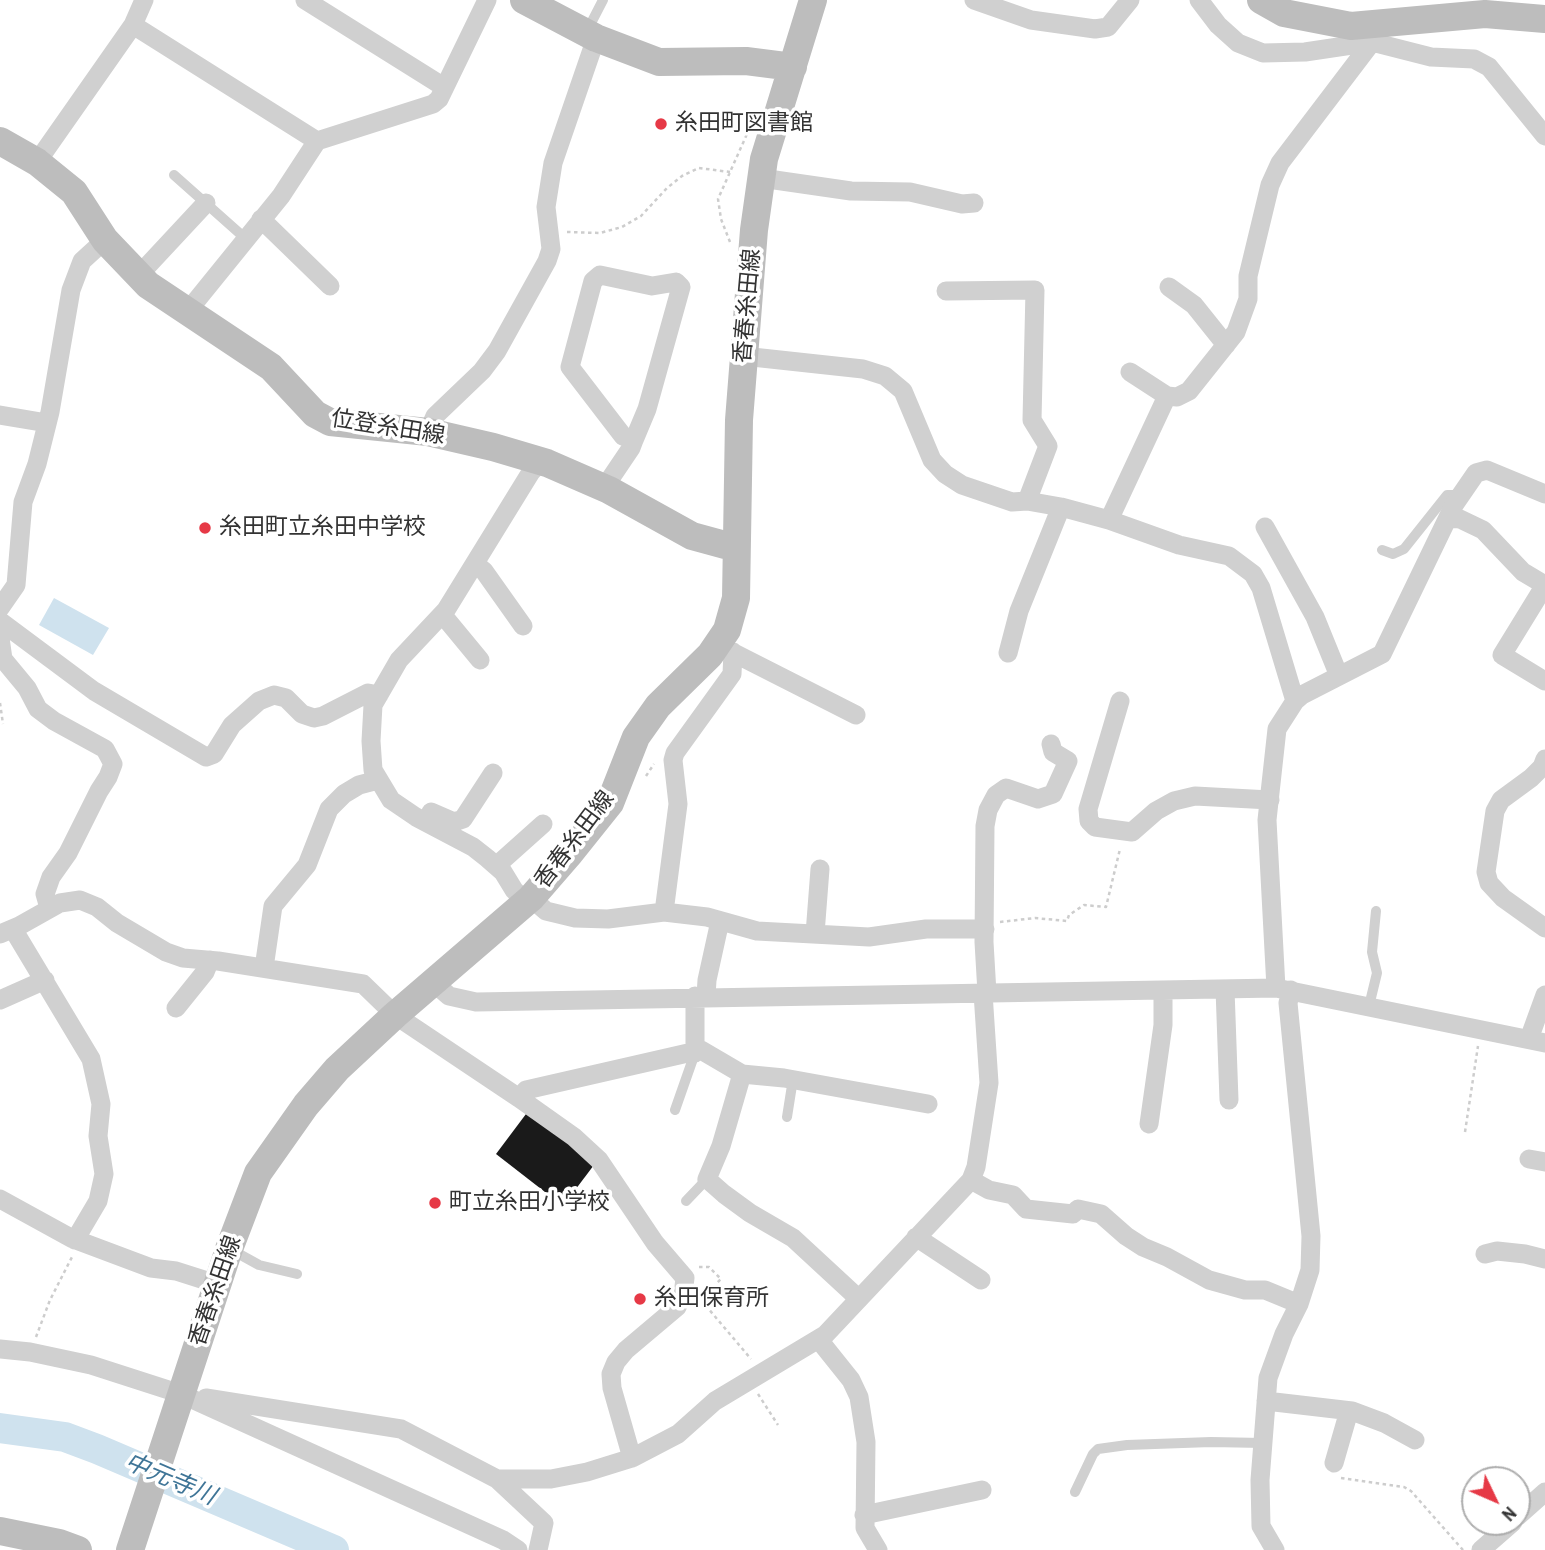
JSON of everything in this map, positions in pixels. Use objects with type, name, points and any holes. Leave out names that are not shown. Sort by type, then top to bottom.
[{"type":"main road","points":[[524,0],[591,36],[659,62],[746,61],[793,66]]},
{"type":"main road","points":[[1261,0],[1284,13],[1351,26],[1376,34],[1485,14],[1545,19]]},
{"type":"main road","name":"香春糸田線","points":[[131,1548],[220,1284],[229,1249],[258,1173],[306,1105],[337,1069],[528,900],[610,803],[636,737],[658,706],[710,655],[725,648],[736,598],[739,420],[754,230],[764,159],[793,66],[809,2]]},
{"type":"main road","name":"位登糸田線","points":[[0,141],[37,162],[74,192],[105,240],[138,275],[187,312],[271,367],[315,414],[330,422],[428,432],[541,461],[604,488],[692,536],[736,548]]},
{"type":"main road","points":[[0,1531],[59,1543],[78,1550]]},
{"type":"street","points":[[37,162],[133,25],[144,0]]},
{"type":"street","points":[[306,0],[444,87]]},
{"type":"street","points":[[187,312],[281,196],[317,141],[433,104],[439,99],[487,0]]},
{"type":"street","points":[[974,0],[1031,20],[1095,29],[1108,27],[1130,0]]},
{"type":"street","points":[[1199,0],[1217,25],[1238,43],[1263,53],[1305,52],[1376,34],[1431,57],[1474,59],[1489,67],[1545,136]]},
{"type":"street","points":[[133,25],[317,141]]},
{"type":"street","points":[[1130,372],[1167,396],[1177,397],[1189,391],[1236,332],[1248,299],[1248,276],[1270,185],[1280,163],[1376,34]]},
{"type":"street","points":[[428,432],[435,416],[482,371],[497,351],[547,261],[551,249],[546,208],[553,163],[591,36]]},
{"type":"street","points":[[761,178],[851,191],[910,192],[962,204],[974,203]]},
{"type":"street","points":[[138,275],[205,203]]},
{"type":"street","points":[[261,219],[330,286]]},
{"type":"street","points":[[105,240],[82,261],[71,290],[47,423],[37,464],[23,502],[16,586],[1,608],[94,691],[206,758],[214,754],[232,725],[247,710],[274,695],[286,698],[302,714],[314,718],[368,693],[379,695]]},
{"type":"street","points":[[604,488],[634,440],[647,409],[681,287],[676,282],[652,286],[600,275],[593,281],[570,367],[623,436],[634,440]]},
{"type":"street","points":[[1169,287],[1194,305],[1226,345]]},
{"type":"street","points":[[946,291],[1035,290],[1032,420],[1048,446],[1027,501]]},
{"type":"street","points":[[743,356],[863,369],[885,376],[904,391],[932,460],[945,474],[962,485],[1012,502],[1027,501],[1061,507],[1179,545],[1228,556],[1254,573],[1261,588],[1295,701]]},
{"type":"street","points":[[1108,520],[1167,396]]},
{"type":"street","points":[[0,415],[47,423]]},
{"type":"street","points":[[541,461],[531,472],[442,614],[399,660],[373,705],[373,770],[391,800],[473,847],[496,866],[528,900],[546,911],[575,918],[607,919],[664,912],[707,917],[757,931],[869,937],[926,929],[985,929]]},
{"type":"street","points":[[1275,1550],[1261,1526],[1259,1480],[1268,1378],[1310,1270],[1311,1236],[1267,820],[1277,729],[1302,695],[1382,654],[1448,518],[1476,472],[1487,470],[1545,494]]},
{"type":"street","points":[[1008,653],[1019,611],[1061,507]]},
{"type":"street","points":[[1448,518],[1460,519],[1483,530],[1523,572],[1545,585],[1502,655],[1545,681]]},
{"type":"street","points":[[1265,527],[1315,617],[1339,677]]},
{"type":"street","points":[[475,564],[484,571],[523,626]]},
{"type":"street","points":[[442,614],[480,660]]},
{"type":"street","points":[[0,638],[3,664],[27,688],[38,709],[54,721],[106,749],[113,764],[68,853],[51,877],[46,894],[49,908]]},
{"type":"street","points":[[725,648],[856,715]]},
{"type":"street","points":[[664,912],[678,804],[673,760],[675,752],[732,674],[725,648]]},
{"type":"street","points":[[1120,701],[1088,809],[1089,821],[1094,827],[1132,832],[1156,811],[1174,801],[1195,796],[1270,800]]},
{"type":"street","points":[[498,1479],[551,1479],[587,1472],[632,1458],[678,1434],[715,1401],[819,1340],[971,1180],[976,1167],[989,1083],[985,993],[985,826],[988,810],[996,795],[1006,788],[1038,799],[1052,794],[1068,761],[1053,752],[1051,744]]},
{"type":"street","points":[[1545,759],[1537,772],[1501,800],[1495,811],[1486,872],[1489,883],[1503,898],[1545,928]]},
{"type":"street","points":[[425,821],[431,812],[454,822],[463,819],[493,773]]},
{"type":"street","points":[[264,968],[273,906],[307,865],[329,809],[344,794],[377,779]]},
{"type":"street","points":[[496,866],[543,824]]},
{"type":"street","points":[[815,934],[820,869]]},
{"type":"street","points":[[77,1240],[98,1201],[104,1174],[98,1136],[101,1104],[91,1059],[45,980],[7,931],[60,903],[80,900],[97,907],[117,923],[166,952],[183,958],[363,984],[395,1015],[574,1137],[599,1160],[654,1242],[685,1278],[683,1295],[677,1307],[626,1350],[616,1362],[611,1374],[612,1388],[632,1458]]},
{"type":"street","points":[[695,1053],[700,996],[707,980],[720,921]]},
{"type":"street","points":[[176,1007],[205,972],[210,960]]},
{"type":"street","points":[[0,1000],[45,980]]},
{"type":"street","points":[[434,984],[449,996],[476,1002],[700,996],[1284,989],[1537,1041],[1545,995]]},
{"type":"street","points":[[1225,989],[1229,1100]]},
{"type":"street","points":[[1149,1124],[1163,1025],[1163,990]]},
{"type":"street","points":[[519,1098],[526,1090],[701,1050],[742,1074],[793,1079],[928,1104]]},
{"type":"street","points":[[742,1074],[721,1146],[707,1179],[750,1213],[793,1238],[859,1298]]},
{"type":"street","points":[[971,1180],[989,1190],[1013,1195],[1026,1209],[1073,1214],[1079,1209],[1101,1214],[1125,1236],[1143,1247],[1209,1280],[1245,1290],[1265,1290],[1299,1304]]},
{"type":"street","points":[[0,1199],[77,1240],[150,1268],[220,1284]]},
{"type":"street","points":[[916,1237],[981,1280]]},
{"type":"street","points":[[1485,1254],[1497,1251],[1545,1259]]},
{"type":"street","points":[[819,1340],[851,1380],[859,1397],[866,1442],[865,1528],[878,1550]]},
{"type":"street","points":[[0,1349],[30,1352],[91,1365],[503,1540],[518,1550]]},
{"type":"street","points":[[1266,1401],[1349,1411],[1384,1423],[1415,1440]]},
{"type":"street","points":[[178,1404],[401,1429],[498,1479],[544,1522],[538,1550]]},
{"type":"street","points":[[1334,1463],[1349,1411]]},
{"type":"street","points":[[864,1516],[982,1490]]},
{"type":"street","points":[[1481,1550],[1497,1536]]},
{"type":"lane","points":[[591,36],[603,0]]},
{"type":"lane","points":[[174,175],[246,239]]},
{"type":"lane","points":[[1382,550],[1393,554],[1404,549],[1447,495],[1460,495]]},
{"type":"lane","points":[[1369,1006],[1377,973],[1371,952],[1376,911]]},
{"type":"lane","points":[[675,1110],[695,1053]]},
{"type":"lane","points":[[787,1117],[793,1079]]},
{"type":"lane","points":[[686,1201],[707,1179]]},
{"type":"lane","points":[[229,1249],[259,1265],[297,1274]]},
{"type":"lane","points":[[1075,1492],[1098,1449],[1127,1445],[1263,1443]]},
{"type":"path","points":[[550,232],[600,233],[622,227],[641,216],[682,176],[699,168],[730,172]]},
{"type":"path","points":[[0,703],[3,724]]},
{"type":"path","points":[[985,929],[992,923],[1035,918],[1067,922],[1069,915],[1084,905],[1106,907],[1116,857],[1122,843],[1132,832]]},
{"type":"path","points":[[1465,1132],[1480,1029]]},
{"type":"path","points":[[30,1352],[77,1240]]},
{"type":"path","points":[[685,1278],[699,1267],[709,1267],[721,1279],[701,1299],[755,1376],[778,1425]]},
{"type":"path","points":[[1334,1463],[1337,1475],[1345,1480],[1395,1484],[1411,1491],[1463,1550]]},
{"type":"water","points":[[54,598],[109,628],[93,655],[39,625]]},
{"type":"building","points":[[529,1110],[597,1161],[563,1206],[496,1154]]},
{"type":"waterway","name":"中元寺川","points":[[0,1428],[65,1437],[334,1550]]},
{"type":"place","name":"糸田町図書館","points":[[661,124]]},
{"type":"place","name":"糸田町立糸田中学校","points":[[205,528]]},
{"type":"place","name":"町立糸田小学校","points":[[435,1203]]},
{"type":"place","name":"糸田保育所","points":[[640,1299]]}]
